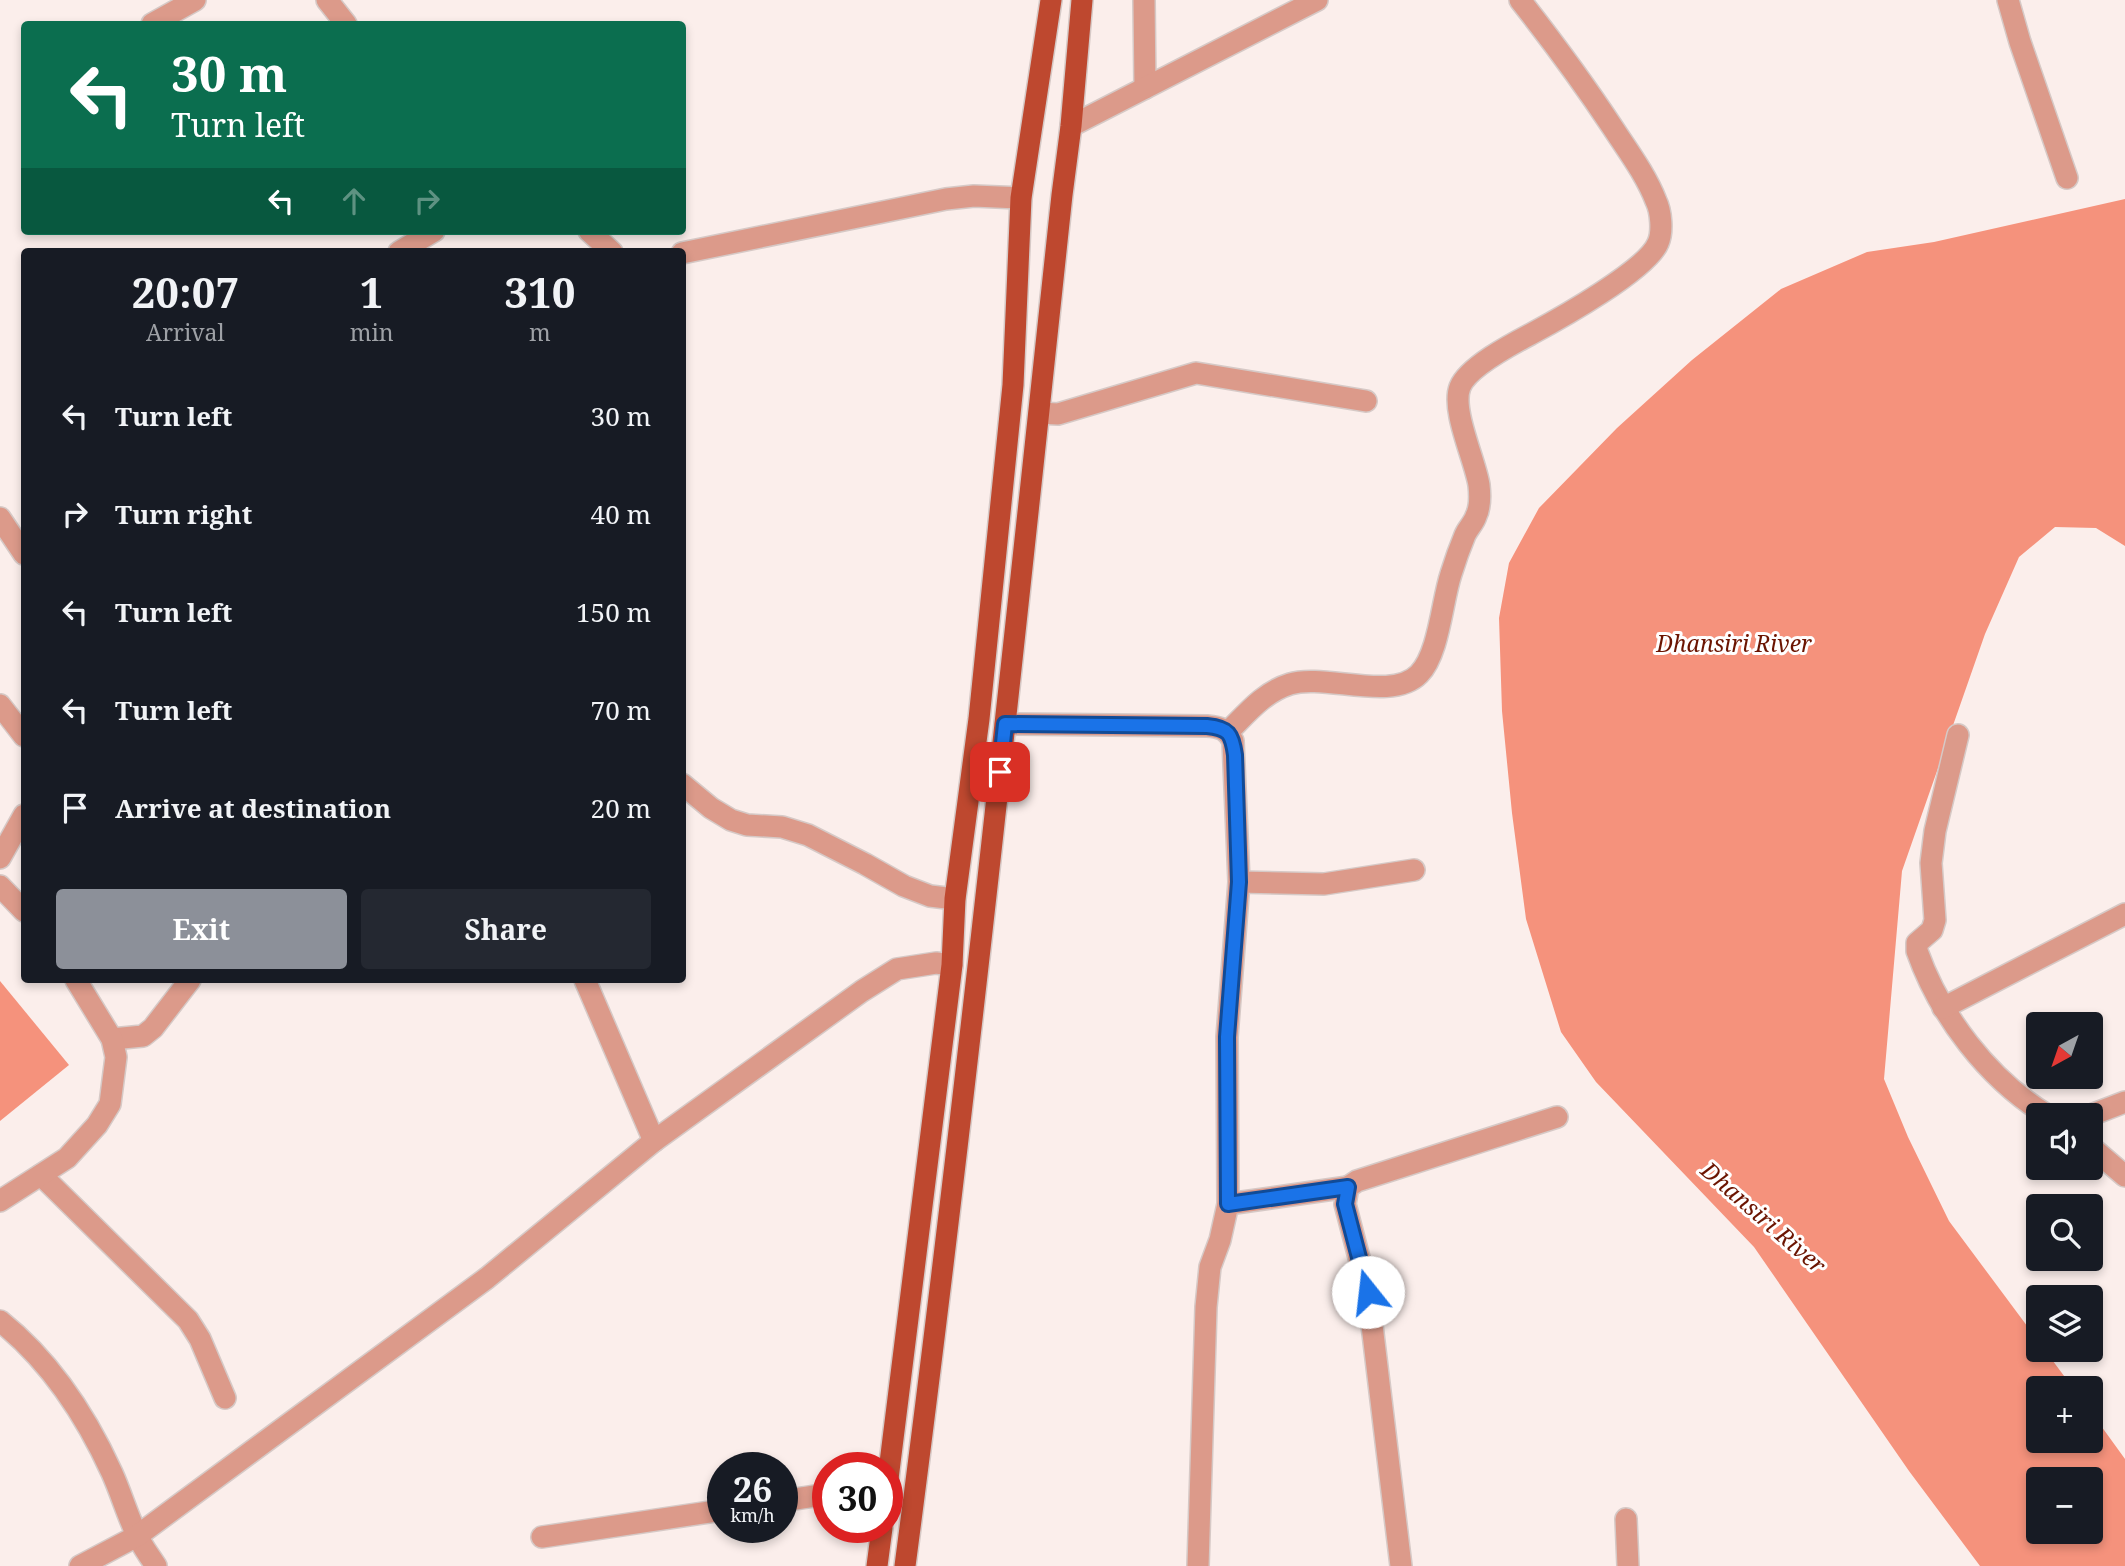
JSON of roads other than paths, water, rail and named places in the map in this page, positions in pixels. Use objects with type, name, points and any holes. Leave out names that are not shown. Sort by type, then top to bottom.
[{"type":"main road","points":[[891,1452],[953,965],[955,899],[979,719],[1013,385],[1021,198],[1051,0]]},
{"type":"main road","points":[[905,1566],[1005,724],[1072,126],[1082,0]]},
{"type":"main road","points":[[877,1566],[880,1543]]},
{"type":"street","points":[[157,21],[195,0]]},
{"type":"street","points":[[327,0],[344,21]]},
{"type":"street","points":[[1144,0],[1145,88]]},
{"type":"street","points":[[1072,126],[1317,0]]},
{"type":"street","points":[[1228,732],[1268,694],[1292,683],[1329,682],[1383,687],[1403,684],[1419,675],[1433,646],[1450,575],[1466,532],[1476,516],[1479,501],[1479,486],[1458,409],[1460,387],[1495,353],[1577,310],[1641,263],[1658,243],[1661,226],[1658,203],[1632,156],[1568,61],[1520,0]]},
{"type":"street","points":[[2008,0],[2067,178]]},
{"type":"street","points":[[686,252],[946,199],[974,195],[1021,198]]},
{"type":"street","points":[[405,248],[428,235]]},
{"type":"street","points":[[593,235],[608,248]]},
{"type":"street","points":[[1039,413],[1058,414],[1196,373],[1366,401]]},
{"type":"street","points":[[0,518],[21,550]]},
{"type":"street","points":[[0,705],[21,732]]},
{"type":"street","points":[[1005,724],[1207,726],[1219,727],[1228,732],[1233,741],[1239,882],[1227,1037],[1228,1204],[1220,1240],[1210,1267],[1206,1307],[1198,1566]]},
{"type":"street","points":[[1958,735],[1932,853],[1935,920],[1932,930],[1917,943],[1919,959],[1949,1018],[1975,1053],[2028,1103]]},
{"type":"street","points":[[686,787],[731,820],[747,825],[782,827],[808,835],[904,886],[930,896],[955,899]]},
{"type":"street","points":[[0,858],[21,820]]},
{"type":"street","points":[[1239,882],[1324,884],[1414,870]]},
{"type":"street","points":[[0,886],[21,908]]},
{"type":"street","points":[[1944,1007],[2125,914]]},
{"type":"street","points":[[80,1566],[137,1536],[487,1278],[654,1140],[862,991],[897,969],[936,963],[953,965]]},
{"type":"street","points":[[0,1201],[67,1158],[97,1125],[110,1104],[116,1057],[112,1039],[78,983]]},
{"type":"street","points":[[112,1039],[144,1037],[188,983]]},
{"type":"street","points":[[586,983],[654,1140]]},
{"type":"street","points":[[2103,1110],[2125,1102]]},
{"type":"street","points":[[1228,1204],[1348,1187],[1357,1181],[1557,1116]]},
{"type":"street","points":[[2103,1157],[2125,1176]]},
{"type":"street","points":[[41,1174],[188,1320],[200,1339],[225,1398]]},
{"type":"street","points":[[1348,1187],[1345,1204],[1368,1292],[1401,1566]]},
{"type":"street","points":[[0,1321],[20,1338],[53,1375],[86,1424],[111,1472],[137,1536],[156,1566]]},
{"type":"street","points":[[542,1537],[707,1512]]},
{"type":"street","points":[[1626,1519],[1628,1566]]},
{"type":"water","name":"Dhansiri River","points":[[2125,199],[2125,546],[2096,528],[2055,527],[2019,557],[1985,634],[1902,871],[1884,1079],[1908,1137],[1949,1221],[2026,1325],[2026,1362],[2054,1362],[2064,1376],[2026,1376],[2026,1453],[2103,1453],[2103,1429],[2125,1459],[2125,1566],[1980,1566],[1909,1471],[1754,1247],[1596,1082],[1561,1032],[1526,919],[1502,711],[1499,618],[1509,563],[1539,508],[1617,428],[1692,360],[1781,289],[1867,252],[1934,242]]},
{"type":"water","points":[[0,981],[69,1065],[0,1121]]}]
